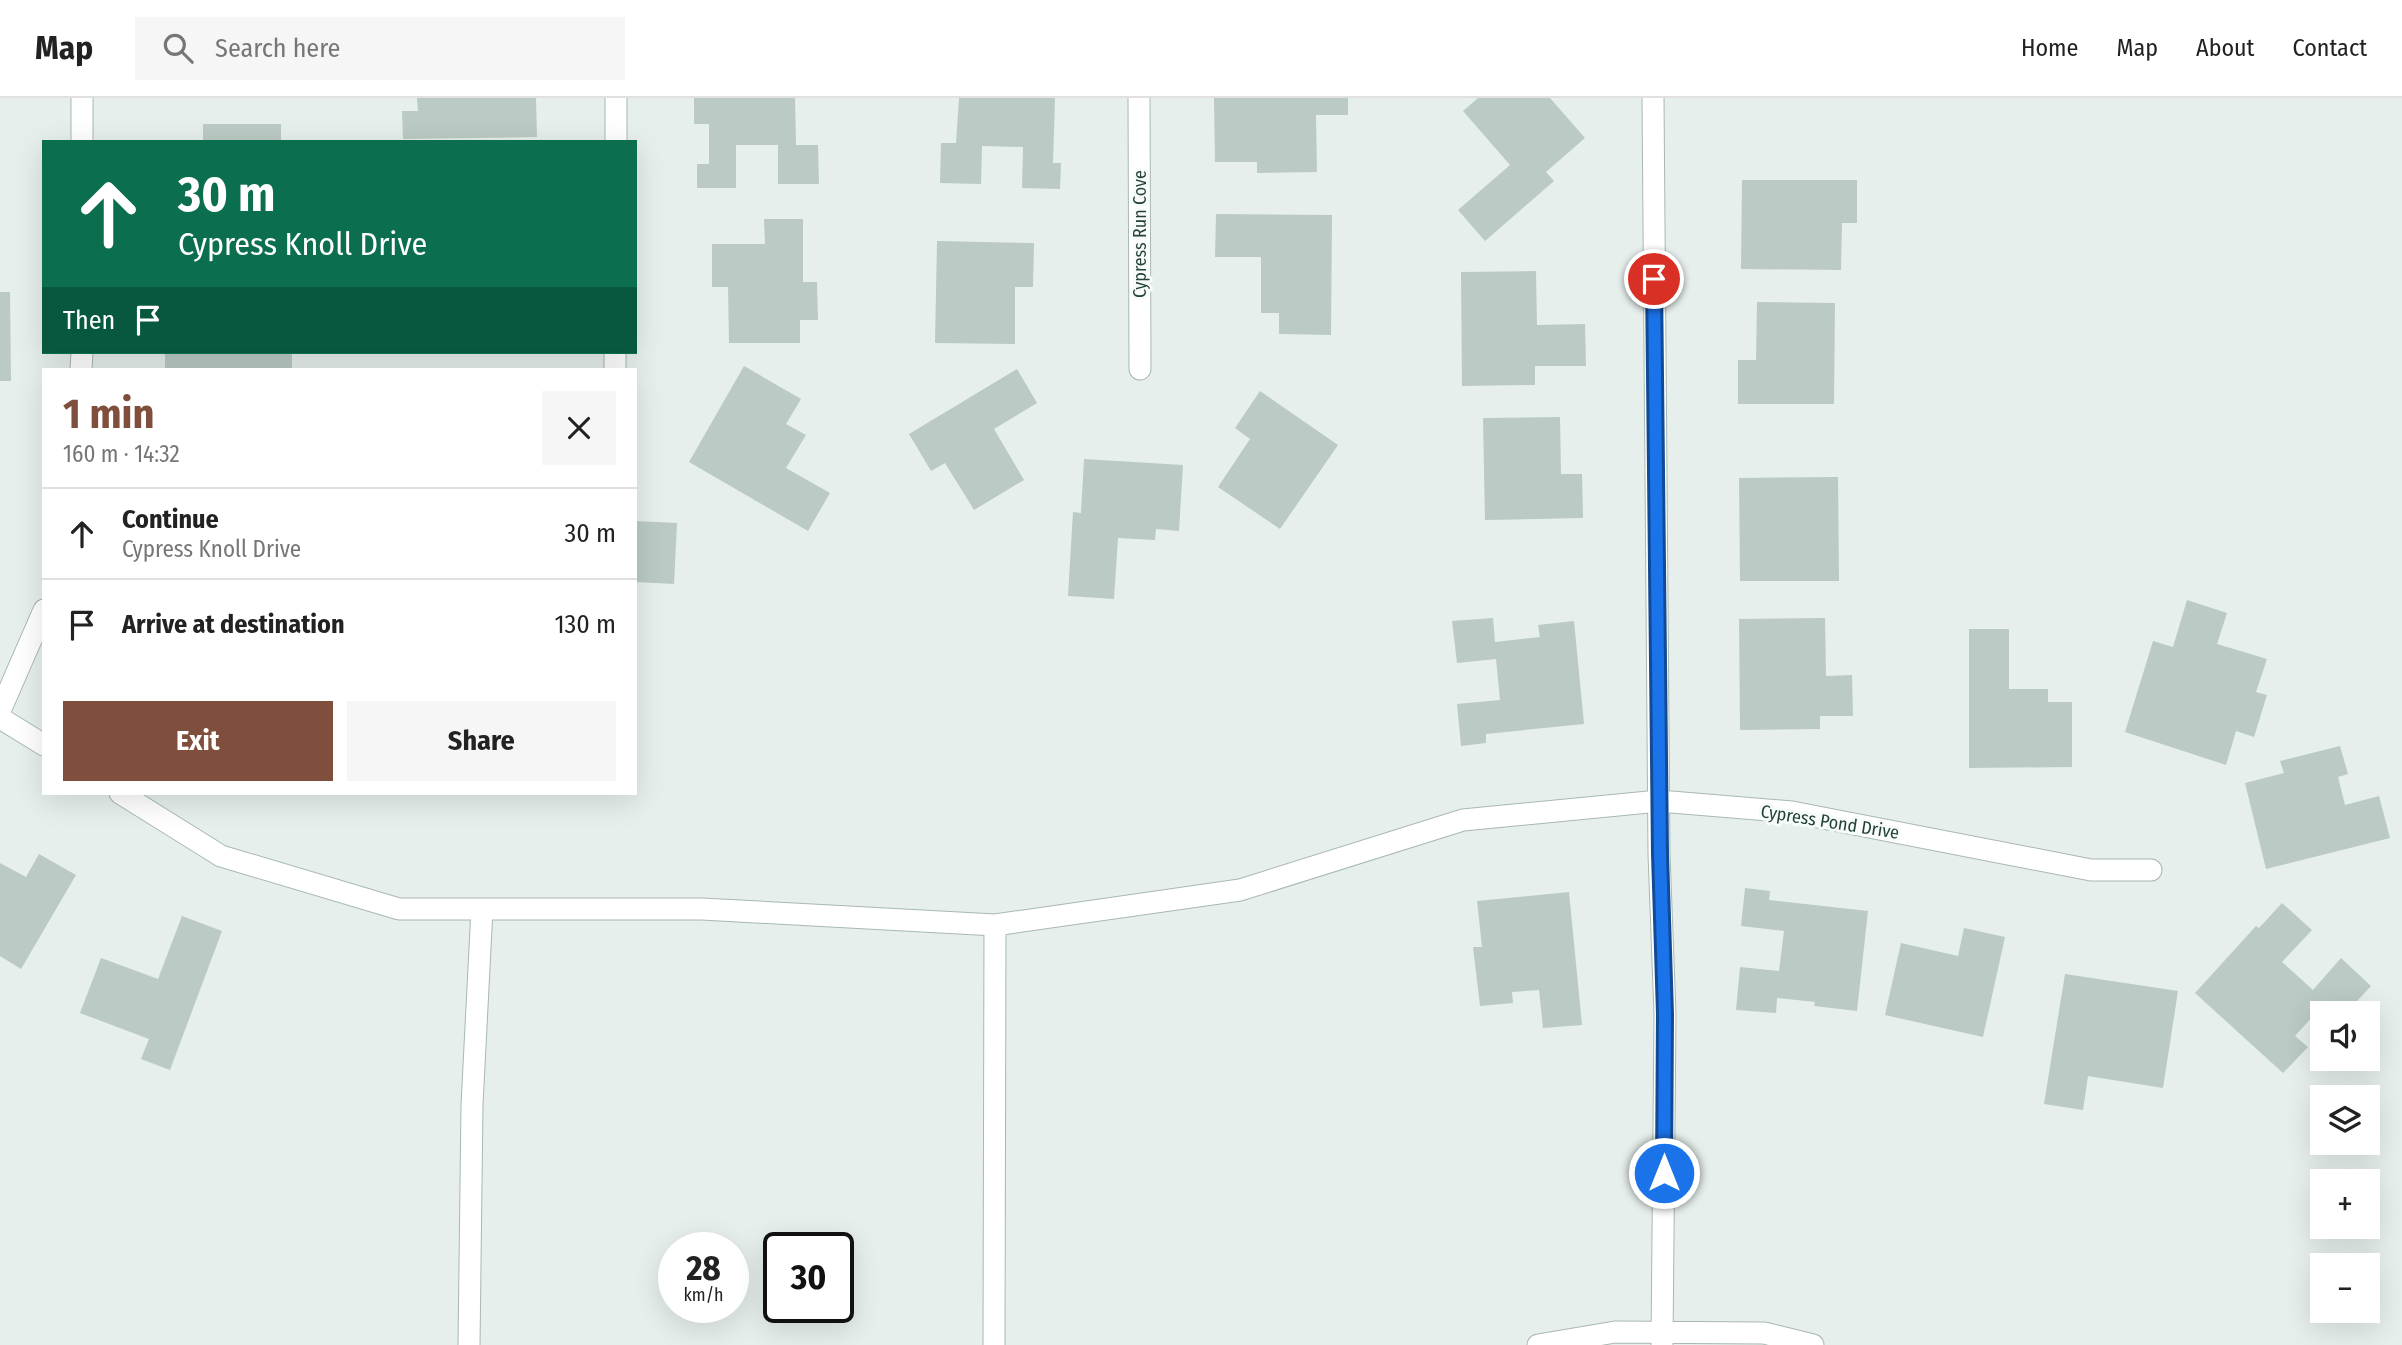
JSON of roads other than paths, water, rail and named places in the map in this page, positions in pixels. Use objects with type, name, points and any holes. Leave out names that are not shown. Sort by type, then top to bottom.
[{"type":"street","points":[[82,98],[82,140]]},
{"type":"street","points":[[616,98],[616,140]]},
{"type":"street","name":"Cypress Run Cove","points":[[1139,98],[1140,369]]},
{"type":"street","points":[[1653,98],[1659,802],[1665,1014],[1662,1339]]},
{"type":"street","points":[[0,711],[42,615]]},
{"type":"street","points":[[0,718],[42,744]]},
{"type":"street","name":"Cypress Pond Drive","points":[[123,795],[221,856],[399,909],[702,909],[995,925],[1240,890],[1463,820],[1659,802],[1792,812],[2091,870],[2151,870]]},
{"type":"street","points":[[469,1345],[472,1105],[482,909]]},
{"type":"street","points":[[994,1345],[995,925]]},
{"type":"street","points":[[1538,1345],[1615,1332],[1662,1339],[1764,1333],[1813,1345]]}]
